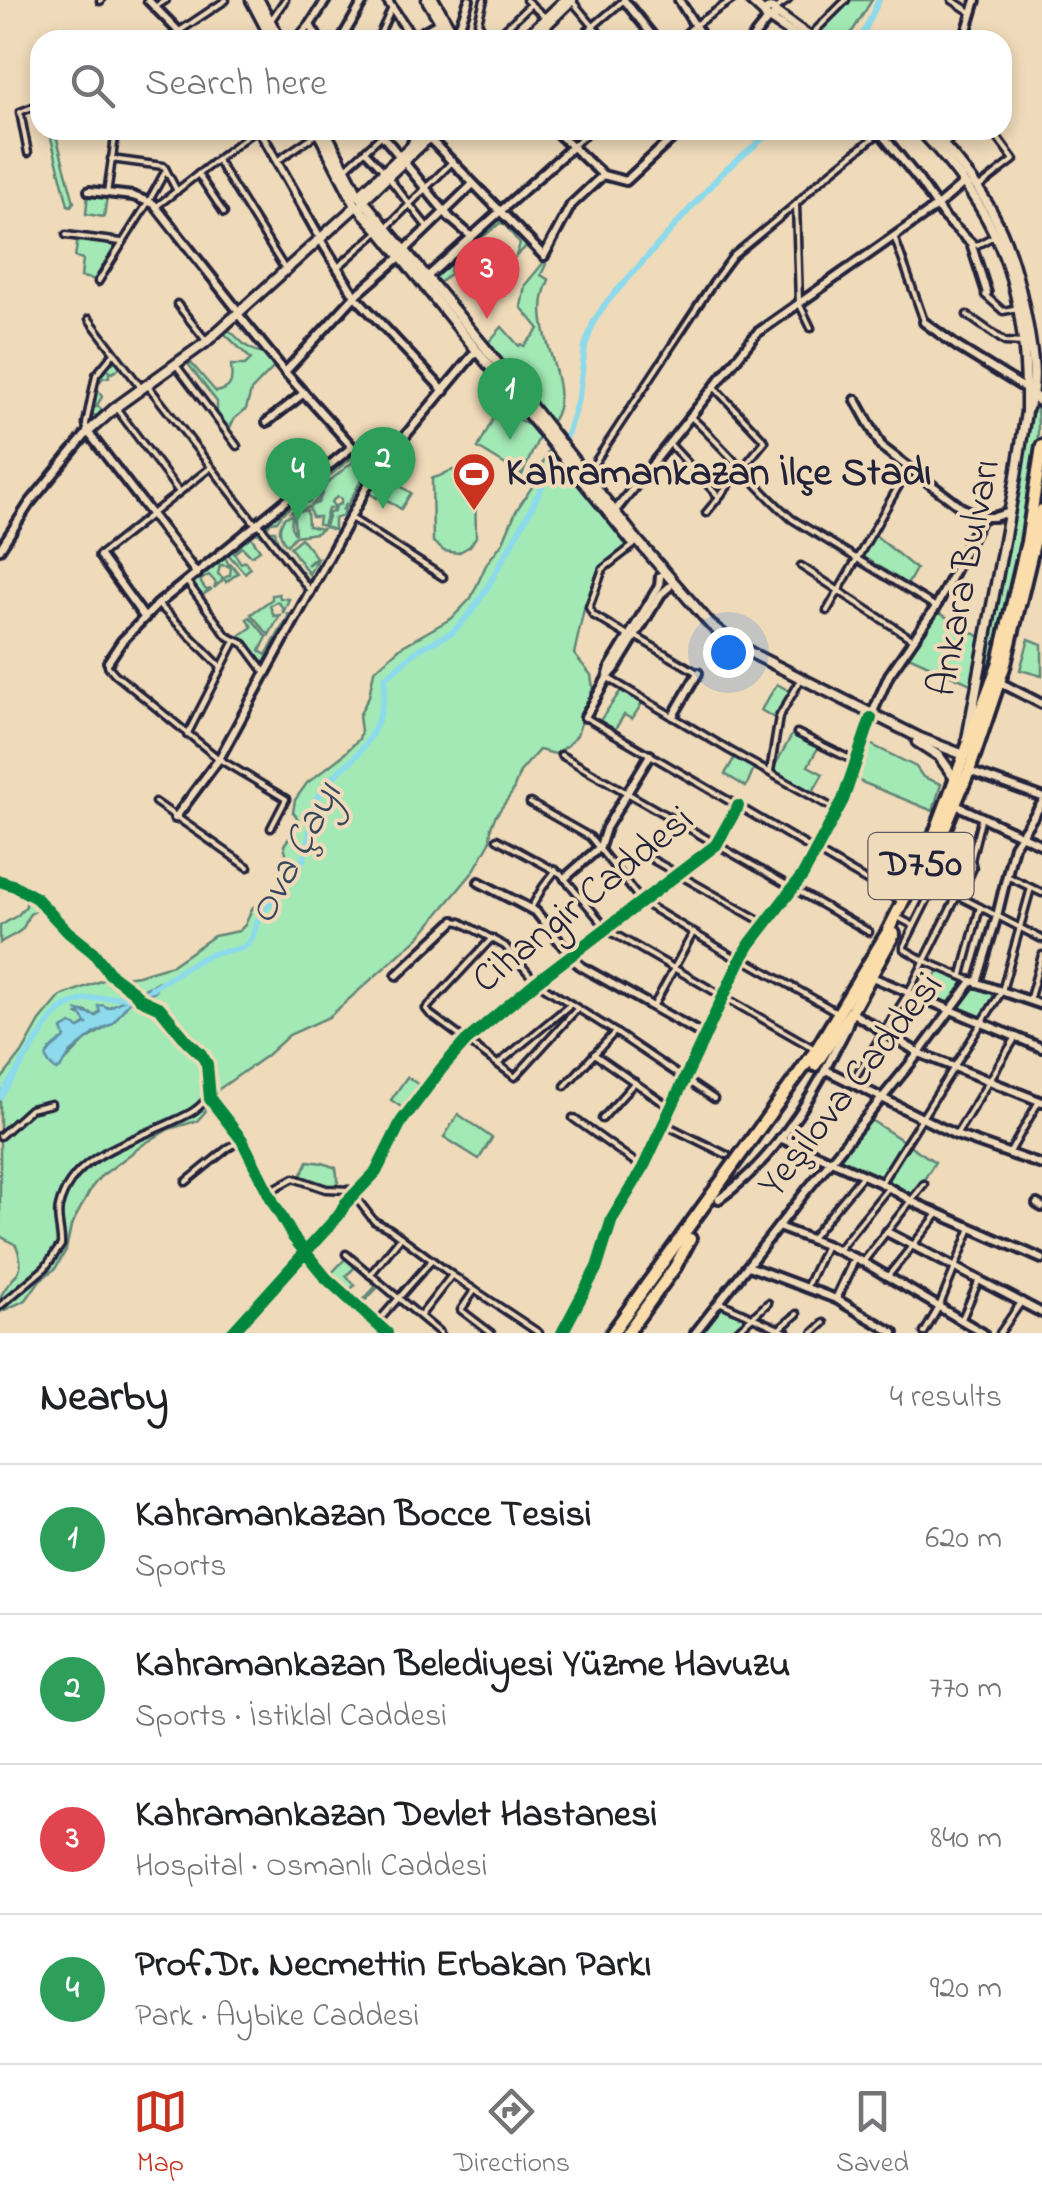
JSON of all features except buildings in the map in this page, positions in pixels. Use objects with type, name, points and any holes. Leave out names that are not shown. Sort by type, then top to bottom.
[{"type":"highway","name":"D750","points":[[624,1333],[845,1013],[928,852],[999,662],[1027,542],[1042,446]]},
{"type":"highway","name":"D750","points":[[608,1333],[718,1199],[870,976],[901,919],[956,805],[1000,682],[1042,510]]},
{"type":"main road","points":[[250,0],[273,30]]},
{"type":"main road","points":[[259,0],[269,30]]},
{"type":"main road","points":[[430,0],[446,30]]},
{"type":"main road","points":[[430,0],[448,30]]},
{"type":"main road","points":[[533,30],[570,0]]},
{"type":"main road","points":[[542,30],[570,0]]},
{"type":"main road","points":[[750,0],[773,11]]},
{"type":"main road","points":[[760,0],[797,30]]},
{"type":"main road","points":[[325,140],[359,200],[402,254],[677,588],[717,630],[756,656],[934,752],[956,780]]},
{"type":"main road","points":[[326,140],[359,200]]},
{"type":"main road","points":[[402,160],[421,140]]},
{"type":"main road","points":[[88,432],[108,408],[176,365],[423,140]]},
{"type":"main road","name":"Ankara Bulvarı","points":[[932,140],[940,146]]},
{"type":"main road","name":"Ankara Bulvarı","points":[[936,140],[978,188],[998,220],[1013,258],[1024,305],[1032,373],[964,755]]},
{"type":"main road","name":"Ankara Bulvarı","points":[[968,180],[1007,260],[1032,373]]},
{"type":"main road","points":[[88,432],[237,311],[319,236]]},
{"type":"main road","points":[[402,254],[427,277],[480,348]]},
{"type":"main road","points":[[1030,392],[1042,403]]},
{"type":"main road","points":[[567,455],[669,587],[718,638],[799,683],[964,755]]},
{"type":"street","points":[[152,3],[166,0]]},
{"type":"street","points":[[182,30],[226,0]]},
{"type":"street","points":[[267,22],[286,0]]},
{"type":"street","points":[[347,30],[364,0]]},
{"type":"street","points":[[458,30],[469,0]]},
{"type":"street","points":[[482,30],[479,17],[484,0]]},
{"type":"street","points":[[570,0],[596,30]]},
{"type":"street","points":[[587,30],[624,0],[648,30]]},
{"type":"street","points":[[679,0],[698,30]]},
{"type":"street","points":[[689,30],[732,0]]},
{"type":"street","points":[[773,11],[788,0]]},
{"type":"street","points":[[817,30],[846,0]]},
{"type":"street","points":[[952,0],[972,13]]},
{"type":"street","points":[[967,30],[976,0]]},
{"type":"street","points":[[306,30],[321,2]]},
{"type":"street","points":[[502,30],[528,2],[546,18]]},
{"type":"street","points":[[152,3],[177,30]]},
{"type":"street","points":[[390,4],[405,30]]},
{"type":"street","points":[[381,30],[390,4]]},
{"type":"street","points":[[425,30],[440,22]]},
{"type":"street","points":[[310,25],[313,30]]},
{"type":"street","points":[[28,152],[20,112],[30,108]]},
{"type":"street","points":[[106,194],[115,140]]},
{"type":"street","points":[[157,206],[244,140]]},
{"type":"street","points":[[263,140],[355,296],[444,391]]},
{"type":"street","points":[[276,161],[307,140]]},
{"type":"street","points":[[345,170],[377,140]]},
{"type":"street","points":[[386,140],[444,212],[472,237]]},
{"type":"street","points":[[410,149],[413,140]]},
{"type":"street","points":[[434,140],[544,256],[571,205],[604,175]]},
{"type":"street","points":[[566,140],[604,175],[626,181],[671,140]]},
{"type":"street","points":[[427,277],[579,140]]},
{"type":"street","points":[[586,476],[723,269],[870,140]]},
{"type":"street","points":[[888,140],[944,217],[971,243],[986,293],[1003,311],[1019,308]]},
{"type":"street","points":[[940,146],[948,140]]},
{"type":"street","points":[[978,188],[1014,160],[999,140]]},
{"type":"street","points":[[365,151],[428,228]]},
{"type":"street","points":[[112,159],[163,166],[177,191]]},
{"type":"street","points":[[217,160],[283,266]]},
{"type":"street","points":[[338,267],[452,162]]},
{"type":"street","points":[[98,282],[166,170]]},
{"type":"street","points":[[198,174],[224,213]]},
{"type":"street","points":[[615,511],[754,336],[968,180]]},
{"type":"street","points":[[285,372],[355,296],[473,184]]},
{"type":"street","points":[[89,192],[133,196],[157,206],[285,372],[375,472]]},
{"type":"street","points":[[796,204],[799,303],[811,328]]},
{"type":"street","points":[[66,235],[122,242]]},
{"type":"street","points":[[971,243],[996,235]]},
{"type":"street","points":[[894,236],[924,322],[1030,392]]},
{"type":"street","points":[[177,304],[204,338]]},
{"type":"street","points":[[966,315],[1005,342],[1024,343]]},
{"type":"street","points":[[89,319],[311,592]]},
{"type":"street","points":[[175,818],[219,759],[375,472],[480,348]]},
{"type":"street","points":[[114,353],[96,376],[86,424],[88,432],[197,574]]},
{"type":"street","points":[[176,365],[237,446]]},
{"type":"street","points":[[1010,378],[1032,373]]},
{"type":"street","points":[[706,514],[765,441],[714,387]]},
{"type":"street","points":[[267,422],[304,393]]},
{"type":"street","points":[[856,400],[882,447],[969,512],[982,517],[1010,512]]},
{"type":"street","points":[[116,408],[180,492]]},
{"type":"street","points":[[690,416],[792,519],[936,607]]},
{"type":"street","points":[[0,549],[30,504],[88,432]]},
{"type":"street","points":[[668,444],[720,498]]},
{"type":"street","points":[[271,828],[286,799],[187,735],[115,674],[108,662],[144,616],[352,447]]},
{"type":"street","points":[[144,616],[100,556],[210,468]]},
{"type":"street","points":[[827,611],[909,468]]},
{"type":"street","points":[[562,1333],[597,1267],[616,1211],[643,1168],[740,960],[793,890],[838,811],[889,676],[936,607],[982,517]]},
{"type":"street","points":[[351,518],[443,577]]},
{"type":"street","points":[[634,544],[602,569],[590,607],[593,615],[698,674],[673,716]]},
{"type":"street","points":[[801,566],[912,639]]},
{"type":"street","points":[[632,636],[660,576]]},
{"type":"street","points":[[187,582],[227,636],[244,644],[266,673]]},
{"type":"street","points":[[669,587],[660,594],[610,667],[585,718],[902,902]]},
{"type":"street","points":[[158,604],[221,668]]},
{"type":"street","points":[[187,735],[235,640]]},
{"type":"street","points":[[607,678],[838,811]]},
{"type":"street","points":[[1000,682],[1042,704]]},
{"type":"street","points":[[770,773],[779,717],[799,683]]},
{"type":"street","points":[[798,734],[856,762]]},
{"type":"street","points":[[561,755],[869,932]]},
{"type":"street","points":[[565,878],[600,847],[604,832],[650,755]]},
{"type":"street","points":[[969,771],[1042,800]]},
{"type":"street","name":"Yeşilova Caddesi","points":[[695,1333],[975,982],[1014,846],[1042,800]]},
{"type":"street","points":[[155,802],[248,867]]},
{"type":"street","points":[[530,803],[583,832],[600,847],[642,902],[740,960],[818,1004],[845,1013],[919,1053],[1041,1099],[1010,1152]]},
{"type":"street","points":[[956,805],[1042,845]]},
{"type":"street","name":"Cihangir Caddesi","points":[[466,1041],[536,982],[716,845],[738,806]]},
{"type":"street","points":[[968,878],[982,816]]},
{"type":"street","points":[[497,839],[556,870],[606,928],[816,1050]]},
{"type":"street","points":[[938,845],[971,860]]},
{"type":"street","points":[[653,860],[766,924]]},
{"type":"street","points":[[531,908],[556,870]]},
{"type":"street","points":[[1005,876],[1042,892]]},
{"type":"street","points":[[0,881],[36,898],[88,947],[110,974],[140,999],[160,1008],[204,1058],[209,1095],[242,1140],[286,1226],[326,1278],[387,1333]]},
{"type":"street","points":[[479,882],[538,913],[582,967],[705,1036]]},
{"type":"street","points":[[1042,938],[935,884],[904,946],[925,961],[963,978],[1042,1005]]},
{"type":"street","points":[[838,1250],[885,1185],[1002,992],[1031,888]]},
{"type":"street","points":[[852,1082],[909,992],[958,896]]},
{"type":"street","points":[[963,978],[980,907]]},
{"type":"street","points":[[901,919],[914,926]]},
{"type":"street","points":[[397,975],[454,921],[461,922],[509,949],[536,982],[714,1098]]},
{"type":"street","points":[[653,1007],[694,933]]},
{"type":"street","points":[[492,938],[426,1009],[515,1077],[578,1008]]},
{"type":"street","points":[[1029,1000],[1042,955]]},
{"type":"street","points":[[870,976],[1042,1048]]},
{"type":"street","points":[[498,1064],[571,1004]]},
{"type":"street","points":[[718,1199],[744,1179],[780,1138],[826,1070],[848,1024],[845,1013]]},
{"type":"street","points":[[565,1086],[615,1032]]},
{"type":"street","points":[[956,1135],[1016,1037]]},
{"type":"street","points":[[232,1333],[382,1164],[401,1122],[466,1041]]},
{"type":"street","points":[[594,1054],[672,1108]]},
{"type":"street","points":[[826,1070],[956,1135],[1042,1164]]},
{"type":"street","points":[[602,1120],[634,1082]]},
{"type":"street","points":[[0,1306],[44,1268],[60,1245],[58,1212],[66,1189],[79,1172],[122,1142],[193,1112],[209,1095]]},
{"type":"street","points":[[0,1136],[30,1109],[52,1104]]},
{"type":"street","points":[[572,1118],[643,1168]]},
{"type":"street","points":[[664,1124],[727,1155]]},
{"type":"street","points":[[780,1138],[1042,1259]]},
{"type":"street","points":[[186,1182],[242,1140]]},
{"type":"street","points":[[810,1239],[863,1175]]},
{"type":"street","points":[[268,1192],[294,1178],[326,1188],[348,1189],[371,1218],[539,1333]]},
{"type":"street","points":[[836,1299],[858,1260],[887,1232],[924,1184]]},
{"type":"street","points":[[1040,1206],[1042,1195]]},
{"type":"street","points":[[887,1277],[938,1214]]},
{"type":"street","points":[[778,1227],[858,1260],[983,1333]]},
{"type":"street","points":[[924,1333],[939,1307],[971,1228]]},
{"type":"street","points":[[887,1232],[1042,1313]]},
{"type":"street","points":[[370,1275],[401,1237]]},
{"type":"street","points":[[806,1288],[826,1245]]},
{"type":"street","points":[[346,1254],[440,1333]]},
{"type":"street","points":[[376,1324],[432,1260]]},
{"type":"street","points":[[748,1266],[836,1299],[894,1333]]},
{"type":"street","points":[[420,1316],[452,1276]]},
{"type":"street","points":[[961,1320],[980,1280]]},
{"type":"street","points":[[475,1290],[462,1310],[490,1333]]},
{"type":"street","points":[[1000,1333],[1022,1301]]},
{"type":"street","points":[[719,1302],[788,1333]]},
{"type":"street","points":[[735,1333],[768,1303]]},
{"type":"street","points":[[778,1331],[797,1314]]},
{"type":"street","points":[[813,1333],[824,1323]]},
{"type":"street","points":[[526,1333],[531,1327]]},
{"type":"green space","points":[[850,0],[872,0],[853,30],[820,30]]},
{"type":"green space","points":[[52,140],[57,140],[74,202],[68,205]]},
{"type":"green space","points":[[88,193],[107,196],[104,217],[86,214]]},
{"type":"green space","points":[[500,218],[528,245],[516,256],[520,244],[500,223],[451,263],[450,274],[437,285],[435,277]]},
{"type":"green space","points":[[78,238],[118,242],[98,280],[81,277],[83,259],[75,257]]},
{"type":"green space","points":[[544,262],[541,275],[549,280],[542,317],[559,389],[559,405],[553,420],[548,420],[486,345],[502,327],[519,346],[524,346],[539,329],[521,307],[525,285]]},
{"type":"green space","points":[[228,330],[275,366],[251,391],[246,409],[234,419],[229,430],[217,415],[217,402],[188,364],[216,392],[229,386],[231,365],[245,365],[251,359],[224,333]]},
{"type":"green space","points":[[116,359],[111,364],[117,360],[135,382],[121,367],[109,371],[109,377],[96,386],[102,397],[95,408],[102,410],[97,416],[90,414],[97,376]]},
{"type":"green space","points":[[499,407],[541,433],[522,475],[478,448]]},
{"type":"green space","points":[[1035,407],[1037,448],[1029,510],[998,644],[975,717],[1031,408]]},
{"type":"green space","points":[[550,446],[628,546],[598,570],[584,609],[574,654],[591,675],[593,688],[577,735],[555,754],[539,750],[520,772],[512,793],[495,817],[490,842],[473,872],[419,937],[329,1017],[289,1035],[219,1089],[197,1121],[169,1129],[100,1177],[71,1226],[66,1250],[55,1269],[40,1280],[26,1300],[0,1312],[2,1294],[18,1273],[20,1262],[16,1245],[0,1236],[0,1081],[61,996],[103,980],[172,965],[214,936],[239,931],[253,907],[276,893],[288,861],[284,845],[299,821],[293,812],[295,800],[307,783],[359,739],[359,716],[369,696],[374,671],[401,647],[452,618],[471,598],[534,484]],"holes":[[[157,982],[158,986],[129,1002],[113,1023],[85,1041],[56,1070],[48,1061],[49,1052],[65,1038],[64,1028],[79,1028],[87,1023],[78,1014],[84,1011],[96,1016],[100,1010]]]},
{"type":"green space","points":[[352,455],[370,472],[370,475],[311,586],[266,529],[265,525]],"holes":[[[353,457],[369,475],[309,581],[277,540],[275,531],[267,527]]]},
{"type":"green space","points":[[354,461],[365,473],[342,516],[334,519],[334,530],[325,527],[329,513],[341,504],[337,497],[331,502],[333,509],[328,509],[323,526],[318,524],[319,517],[312,517],[309,507],[300,511],[307,511],[308,526],[322,529],[295,536],[287,545],[280,532],[285,517],[292,515],[295,534],[297,512],[291,512],[310,502],[324,485],[312,505],[318,503],[327,483]]},
{"type":"green space","points":[[457,470],[470,476],[475,486],[476,537],[458,553],[444,551],[433,542],[432,478]]},
{"type":"green space","points":[[382,473],[411,493],[401,509],[369,493]]},
{"type":"green space","points":[[256,530],[259,534],[251,537],[260,550],[251,556],[242,547],[234,553],[250,568],[245,573],[227,553]]},
{"type":"green space","points":[[875,535],[916,569],[906,587],[860,559]]},
{"type":"green space","points":[[301,538],[316,557],[307,565],[317,559],[309,574],[290,547]]},
{"type":"green space","points":[[224,555],[238,573],[226,582],[224,578],[230,575],[231,568],[220,565],[218,574],[222,581],[214,588],[216,583],[209,575],[201,580],[206,590],[212,589],[201,596],[192,581]]},
{"type":"green space","points":[[279,594],[280,598],[289,599],[283,613],[279,603],[270,606],[274,616],[280,615],[269,635],[251,614],[272,595]]},
{"type":"green space","points":[[936,611],[982,638],[973,685],[904,654]]},
{"type":"green space","points":[[288,614],[291,615],[263,664],[245,640],[237,638],[252,627],[247,619],[250,617],[267,637],[260,651],[266,655]]},
{"type":"green space","points":[[1029,639],[1042,644],[1042,676],[1020,670]]},
{"type":"green space","points":[[777,684],[791,692],[776,719],[761,710]]},
{"type":"green space","points":[[622,689],[643,702],[632,719],[624,715],[614,731],[599,722]]},
{"type":"green space","points":[[793,733],[819,746],[808,766],[823,774],[812,793],[772,771]]},
{"type":"green space","points":[[866,742],[941,784],[933,811],[854,779]]},
{"type":"green space","points":[[735,757],[754,768],[746,787],[725,774]]},
{"type":"green space","points":[[0,883],[32,897],[82,948],[40,910],[28,916],[20,931],[0,943],[0,926],[18,915],[26,900],[11,891],[0,890]]},
{"type":"green space","points":[[938,970],[963,979],[964,985],[947,1005],[925,996]]},
{"type":"green space","points":[[975,985],[999,993],[981,1021],[958,1008]]},
{"type":"green space","points":[[407,1077],[424,1088],[407,1111],[391,1100]]},
{"type":"green space","points":[[458,1114],[492,1138],[479,1159],[444,1137]]},
{"type":"green space","points":[[869,1119],[905,1142],[881,1180],[838,1159]]},
{"type":"green space","points":[[909,1145],[935,1162],[912,1199],[885,1182]]},
{"type":"green space","points":[[308,1161],[336,1168],[335,1187],[301,1176]]},
{"type":"green space","points":[[347,1257],[379,1286],[360,1306],[349,1296],[353,1293],[362,1301],[376,1286],[355,1267],[346,1276],[355,1285],[347,1293],[329,1276]]},
{"type":"green space","points":[[721,1306],[749,1317],[732,1333],[698,1333]]},
{"type":"water","points":[[158,982],[155,991],[129,1002],[113,1023],[71,1052],[60,1069],[50,1065],[47,1056],[65,1038],[62,1029],[71,1024],[79,1028],[87,1024],[78,1011],[96,1016],[100,1012],[98,1006],[108,1008]]},
{"type":"waterway","name":"Ova Çayı","points":[[865,30],[879,0]]},
{"type":"waterway","name":"Ova Çayı","points":[[152,988],[204,957],[245,947],[250,941],[260,916],[301,863],[319,795],[372,734],[383,701],[385,678],[419,649],[453,632],[486,590],[568,432],[579,396],[585,346],[594,321],[722,173],[761,140]]},
{"type":"waterway","name":"Ova Çayı","points":[[0,1097],[61,1010],[92,998],[137,997]]},
{"type":"cycle path","points":[[562,1333],[597,1267],[612,1219],[643,1168],[740,961],[803,875],[843,800],[871,718]]},
{"type":"cycle path","points":[[232,1333],[376,1172],[401,1122],[466,1041],[536,982],[716,845],[738,806]]},
{"type":"cycle path","points":[[0,881],[36,898],[93,952],[110,974],[140,999],[160,1008],[201,1054],[207,1064],[210,1099],[242,1140],[293,1237],[326,1278],[387,1333]]},
{"type":"place","name":"Kahramankazan Devlet Hastanesi","points":[[487,319]]},
{"type":"place","name":"Kahramankazan Bocce Tesisi","points":[[510,440]]},
{"type":"place","name":"Kahramankazan Belediyesi Yüzme Havuzu","points":[[383,509]]},
{"type":"place","name":"Kahramankazan İlçe Stadı","points":[[474,512]]},
{"type":"place","name":"Prof.Dr. Necmettin Erbakan Parkı","points":[[298,520]]}]
